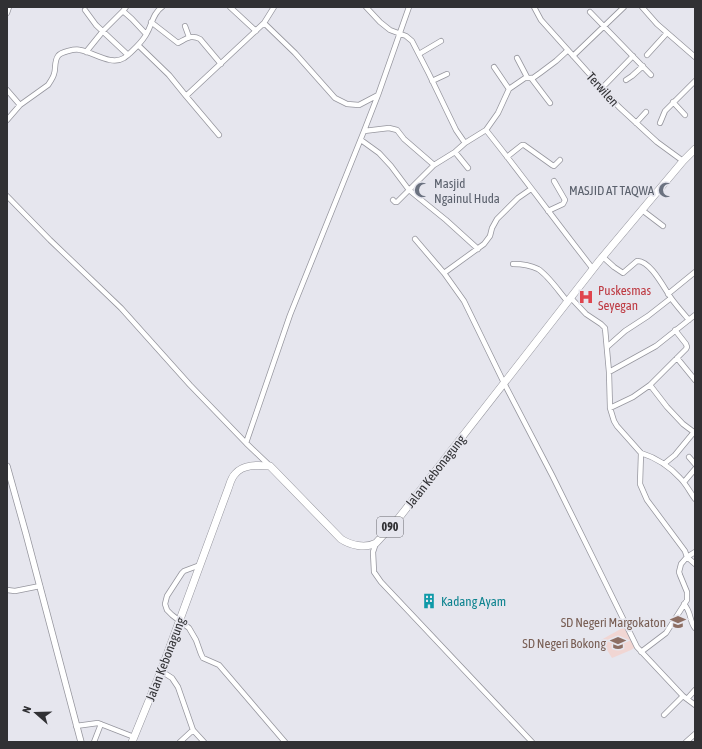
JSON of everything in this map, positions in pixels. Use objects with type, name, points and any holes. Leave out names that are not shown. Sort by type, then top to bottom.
[{"type":"main road","name":"Jalan Kebonagung","points":[[376,543],[398,519],[593,269],[695,149]]},
{"type":"main road","name":"Jalan Kebonagung","points":[[133,739],[161,671],[234,474],[250,466],[270,466]]},
{"type":"main road","name":"090","points":[[270,466],[341,539],[347,543],[362,546],[373,545],[376,543]]},
{"type":"street","points":[[7,13],[9,7]]},
{"type":"street","points":[[7,120],[20,105],[48,85],[54,74],[56,60],[61,53],[80,50],[100,58],[122,59],[146,34],[157,11],[162,7]]},
{"type":"street","points":[[230,7],[256,31]]},
{"type":"street","points":[[366,7],[390,30],[410,38],[464,143]]},
{"type":"street","points":[[246,443],[290,315],[361,140],[409,7]]},
{"type":"street","name":"Terwilen","points":[[534,7],[541,20],[619,107],[657,142],[683,162]]},
{"type":"street","points":[[573,56],[624,7]]},
{"type":"street","points":[[642,7],[657,24],[695,57]]},
{"type":"street","points":[[186,96],[264,23],[273,8]]},
{"type":"street","points":[[86,52],[103,31],[125,9],[146,34]]},
{"type":"street","points":[[84,10],[96,25],[128,54]]},
{"type":"street","points":[[590,12],[652,75]]},
{"type":"street","points":[[152,22],[177,45],[190,37],[200,40],[221,64]]},
{"type":"street","points":[[264,23],[295,53],[335,98],[347,104],[359,105],[378,95]]},
{"type":"street","points":[[185,26],[190,37]]},
{"type":"street","points":[[646,55],[667,33]]},
{"type":"street","points":[[419,54],[441,41]]},
{"type":"street","points":[[138,44],[169,75],[219,135]]},
{"type":"street","points":[[393,200],[397,202],[434,165],[455,152],[464,143],[486,130],[498,113],[509,89],[522,80],[540,73],[568,50]]},
{"type":"street","points":[[602,88],[633,56]]},
{"type":"street","points":[[516,58],[529,78],[550,103]]},
{"type":"street","points":[[626,80],[643,66]]},
{"type":"street","points":[[494,67],[509,89]]},
{"type":"street","points":[[432,81],[447,74]]},
{"type":"street","points":[[660,123],[665,111],[695,81]]},
{"type":"street","points":[[7,90],[20,105]]},
{"type":"street","points":[[673,102],[686,114]]},
{"type":"street","points":[[636,123],[646,112]]},
{"type":"street","points":[[364,131],[389,128],[397,130],[404,139],[434,165]]},
{"type":"street","points":[[486,130],[521,173],[531,189],[593,269]]},
{"type":"street","points":[[361,140],[379,153],[409,190],[446,220],[478,249]]},
{"type":"street","points":[[507,157],[524,145],[554,166],[560,160]]},
{"type":"street","points":[[455,152],[468,168]]},
{"type":"street","points":[[548,211],[563,204],[565,200],[554,181]]},
{"type":"street","points":[[444,273],[484,244],[490,236],[497,219],[518,198],[531,189]]},
{"type":"street","points":[[7,196],[50,240],[121,308],[190,385],[270,466]]},
{"type":"street","points":[[642,210],[663,226]]},
{"type":"street","points":[[416,239],[444,273],[464,301],[504,383],[552,475],[636,647],[683,696],[695,705]]},
{"type":"street","points":[[603,257],[623,273],[636,262],[639,260],[641,261],[654,272],[670,296],[689,320]]},
{"type":"street","points":[[513,264],[523,264],[538,269],[570,300],[603,326],[607,347],[610,408],[615,424],[641,453],[660,460],[681,479],[695,499]]},
{"type":"street","points":[[607,347],[626,331],[648,316],[695,272]]},
{"type":"street","points":[[609,372],[656,346],[695,315]]},
{"type":"street","points":[[610,408],[633,397],[650,385],[687,347],[675,330]]},
{"type":"street","points":[[677,358],[695,380]]},
{"type":"street","points":[[650,385],[675,415],[694,432],[675,455],[664,464]]},
{"type":"street","points":[[641,453],[640,484],[647,500],[685,551],[687,557],[695,564]]},
{"type":"street","points":[[689,457],[695,464]]},
{"type":"street","points":[[7,466],[81,742]]},
{"type":"street","points":[[684,482],[695,470]]},
{"type":"street","points":[[376,543],[373,552],[374,572],[381,582],[532,742]]},
{"type":"street","points":[[641,652],[666,633],[684,604],[687,598],[687,592],[679,572],[681,564],[687,557],[695,552]]},
{"type":"street","points":[[200,565],[183,572],[170,591],[165,602],[165,606],[172,615],[189,628],[196,640],[203,658],[219,665],[285,742]]},
{"type":"street","points":[[7,590],[15,591],[40,586]]},
{"type":"street","points":[[684,604],[689,610],[692,624],[695,628]]},
{"type":"street","points":[[161,671],[172,678],[178,687],[193,730],[204,742]]},
{"type":"street","points":[[688,699],[695,690]]},
{"type":"street","points":[[664,715],[683,696]]},
{"type":"street","points":[[76,726],[95,723],[101,724],[133,739]]},
{"type":"street","points":[[94,742],[101,724]]},
{"type":"street","points":[[180,742],[193,730]]},
{"type":"street","points":[[686,742],[695,734]]},
{"type":"shaded area","name":"SD Negeri Bokong","points":[[626,626],[635,647],[612,658],[601,640]]},
{"type":"place","name":"Masjid Ngainul Huda","points":[[422,190]]},
{"type":"place","name":"MASJID AT TAQWA","points":[[666,190]]},
{"type":"place","name":"Puskesmas Seyegan","points":[[586,297]]},
{"type":"place","name":"Kadang Ayam","points":[[429,601]]},
{"type":"place","name":"SD Negeri Margokaton","points":[[678,622]]},
{"type":"place","name":"SD Negeri Bokong","points":[[618,643]]}]
